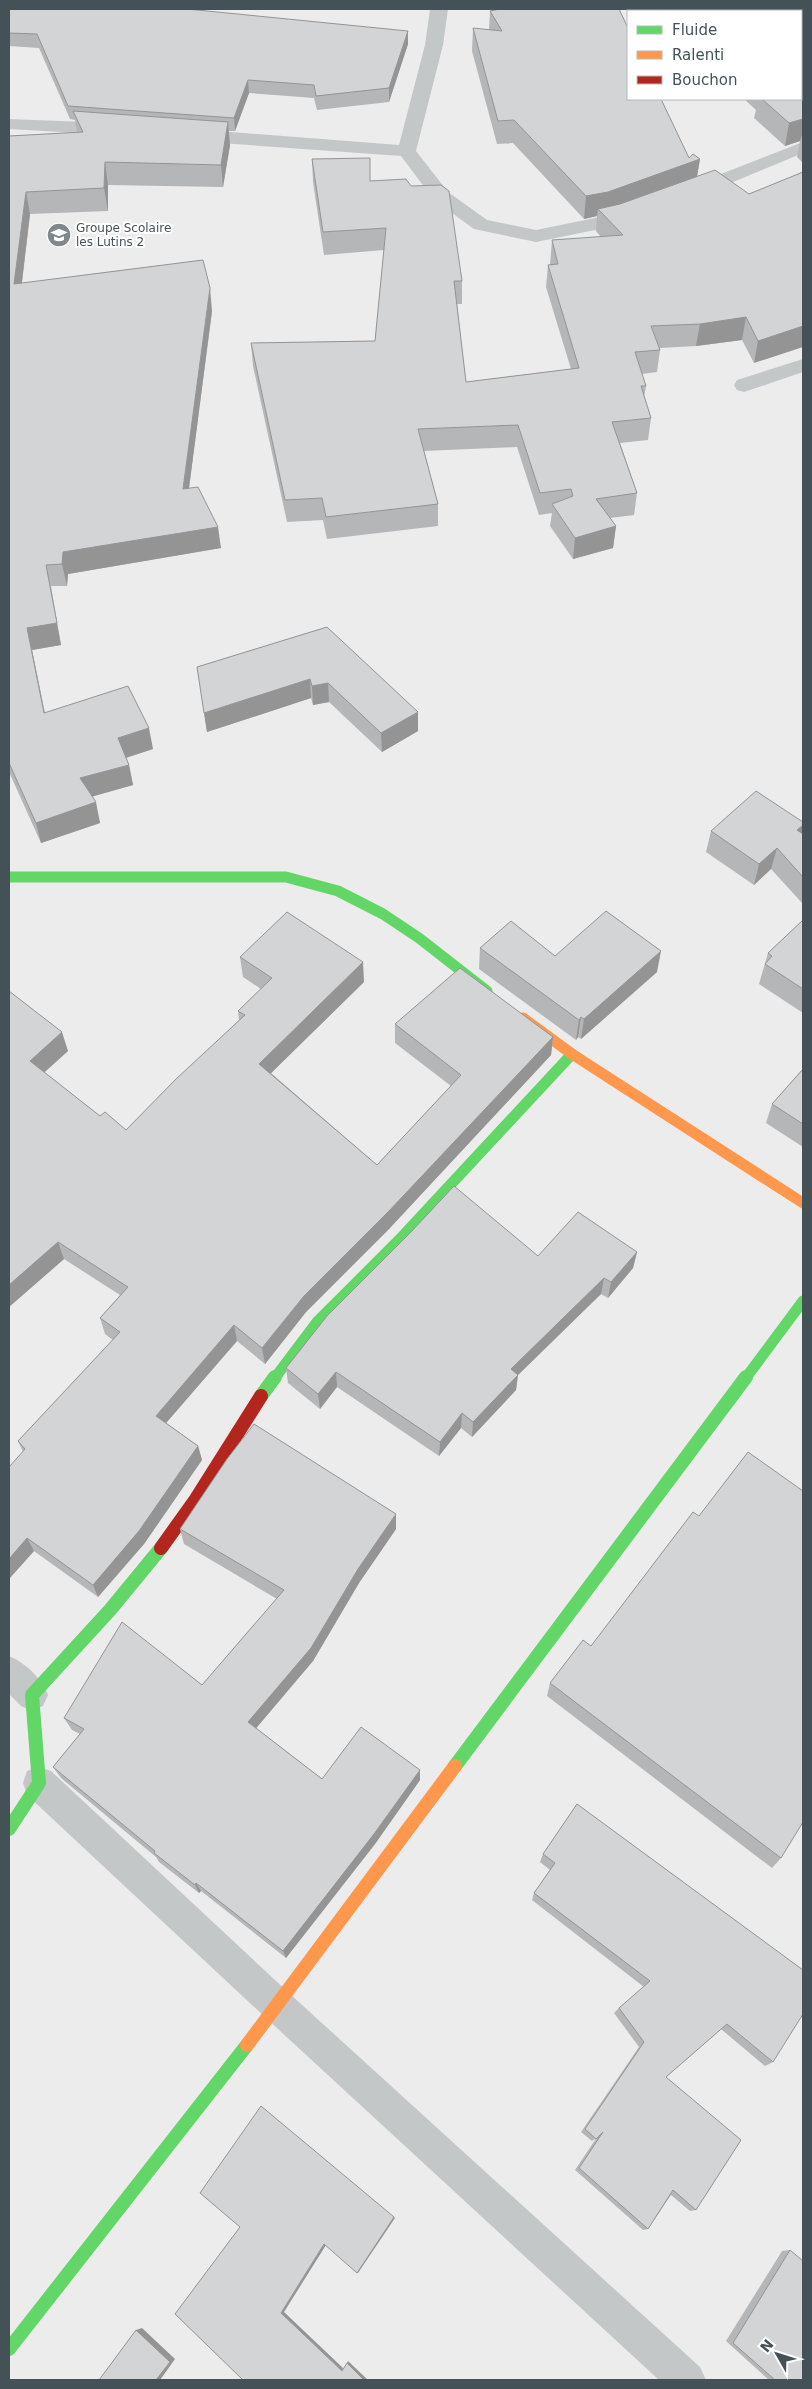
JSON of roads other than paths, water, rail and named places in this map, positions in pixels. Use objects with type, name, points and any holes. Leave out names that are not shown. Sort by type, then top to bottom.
[{"type":"street","points":[[407,151],[434,45],[439,9]]},
{"type":"street","points":[[9,124],[127,130]]},
{"type":"street","points":[[176,134],[407,151],[441,196],[481,225],[536,236],[610,221],[662,203],[803,147]]},
{"type":"street","points":[[744,386],[803,365]]},
{"type":"street","points":[[9,877],[286,877],[321,885],[351,896],[378,912],[494,997]]},
{"type":"street","points":[[510,1009],[572,1054],[803,1202]]},
{"type":"street","points":[[32,1695],[110,1610],[156,1555],[196,1499],[272,1379],[317,1322],[400,1239],[572,1054]]},
{"type":"street","points":[[9,2349],[278,2006],[590,1583],[803,1301]]},
{"type":"street","points":[[9,1672],[32,1695],[39,1782],[9,1829]]},
{"type":"street","points":[[39,1782],[278,2006],[687,2380]]},
{"type":"place","name":"Groupe Scolaire les Lutins 2","points":[[59,235]]}]
